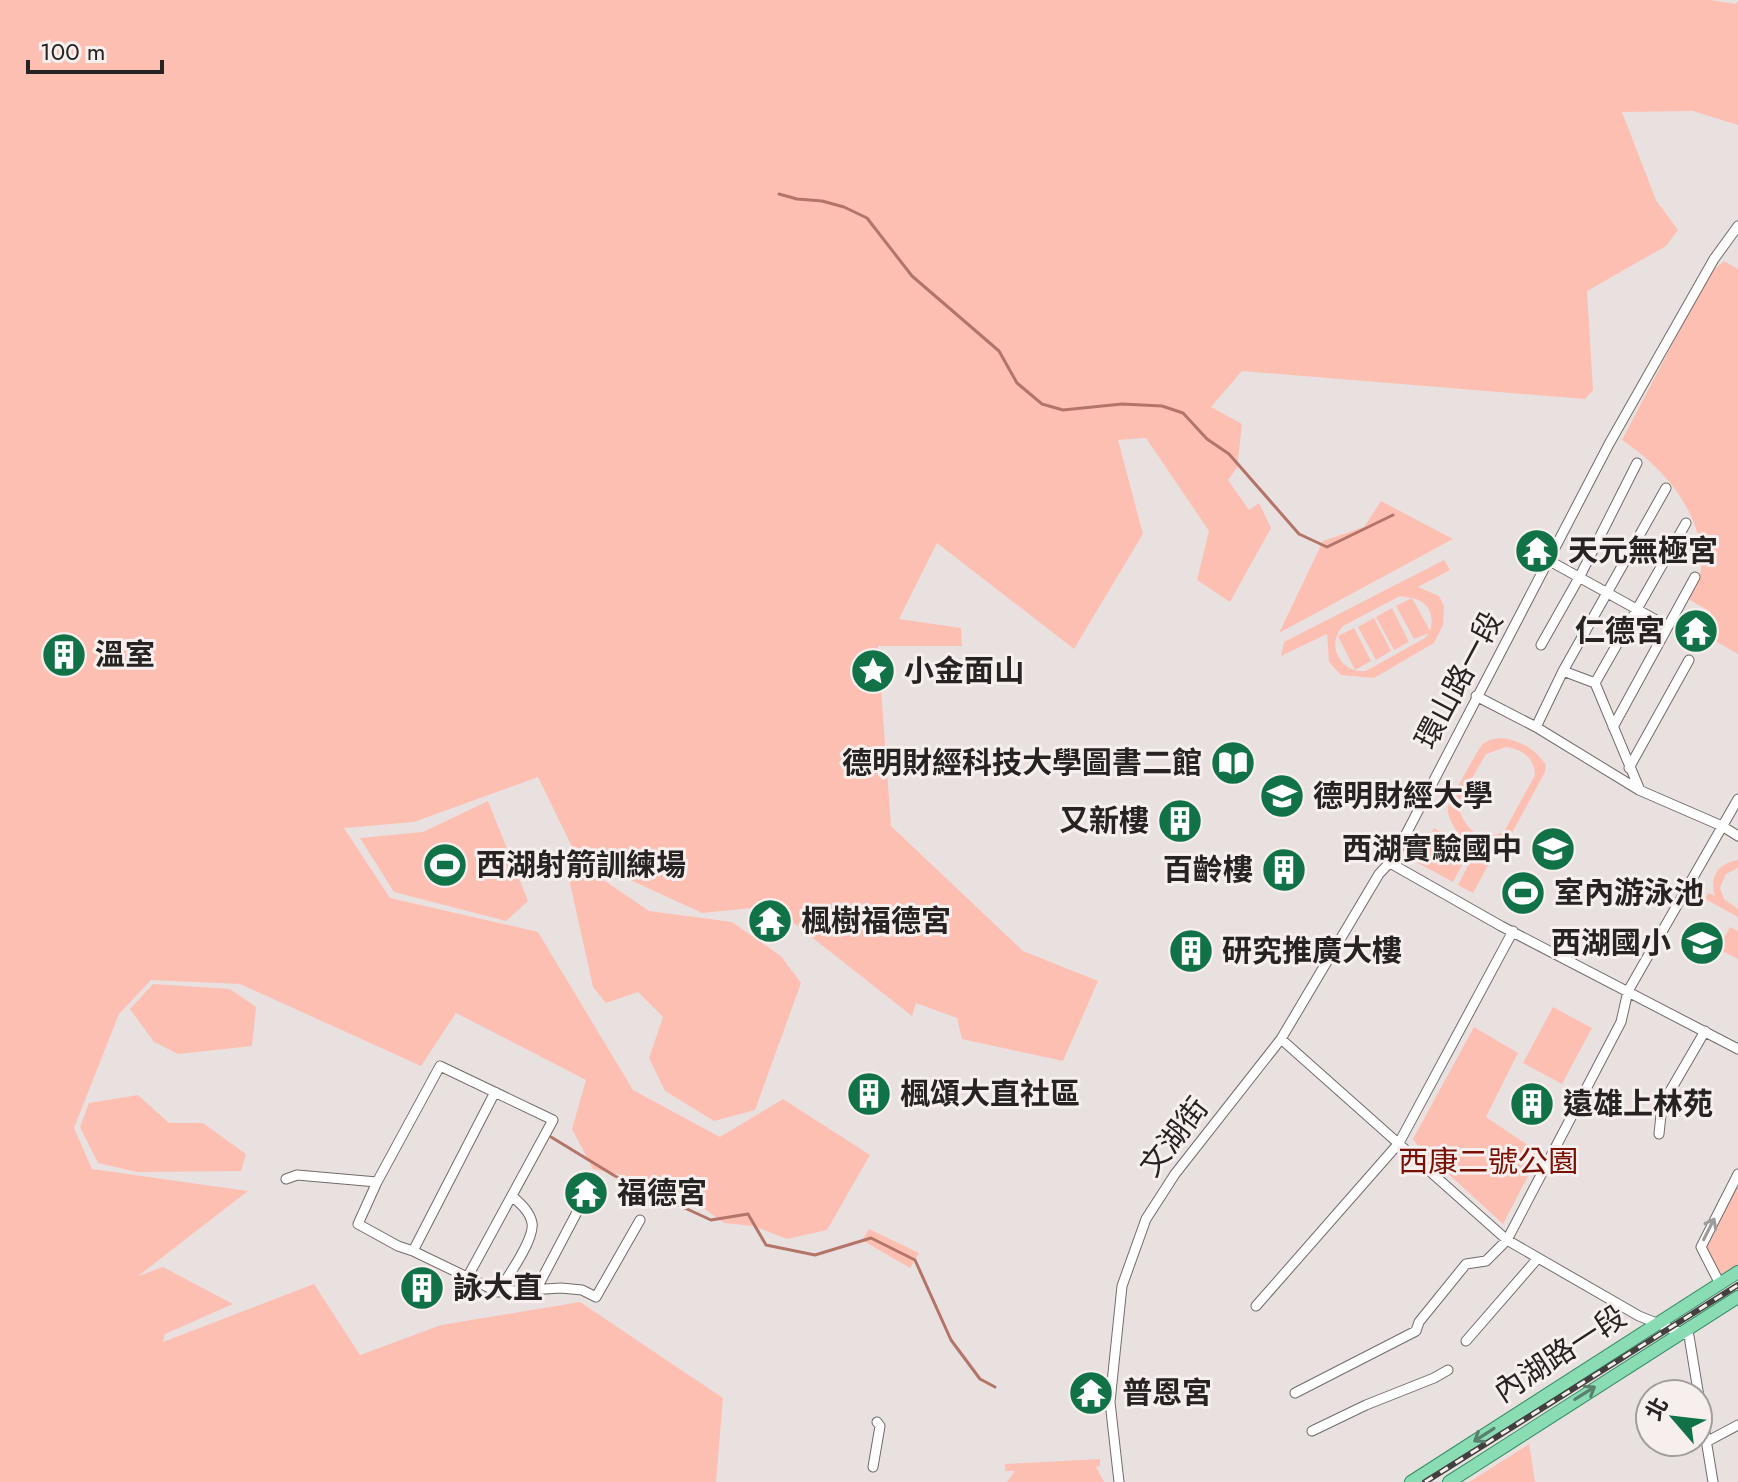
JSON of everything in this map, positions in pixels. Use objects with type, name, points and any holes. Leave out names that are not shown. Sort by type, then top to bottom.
[{"type":"main road","name":"內湖路一段","points":[[1411,1482],[1738,1272]]},
{"type":"main road","name":"內湖路一段","points":[[1449,1482],[1738,1297]]},
{"type":"street","name":"環山路一段","points":[[1390,863],[1609,444],[1714,259],[1738,226]]},
{"type":"street","points":[[1541,645],[1637,463]]},
{"type":"street","points":[[1536,727],[1563,671],[1666,488]]},
{"type":"street","points":[[1595,683],[1686,523]]},
{"type":"street","points":[[1548,560],[1667,626]]},
{"type":"street","points":[[1613,727],[1695,577]]},
{"type":"street","points":[[1629,768],[1689,660]]},
{"type":"street","points":[[1563,671],[1595,683],[1639,790]]},
{"type":"street","points":[[1476,696],[1536,727],[1639,790],[1738,836]]},
{"type":"street","points":[[1295,1393],[1416,1331],[1419,1322],[1466,1264],[1486,1261],[1507,1240],[1621,1022],[1628,991],[1738,799]]},
{"type":"street","points":[[1390,863],[1738,1049]]},
{"type":"street","name":"文湖街","points":[[1119,1482],[1110,1402],[1122,1286],[1146,1219],[1163,1190],[1281,1039],[1379,874],[1390,863]]},
{"type":"street","points":[[1256,1306],[1399,1143],[1513,931]]},
{"type":"street","points":[[1659,1134],[1662,1105],[1705,1031]]},
{"type":"street","points":[[1281,1039],[1507,1240],[1639,1316],[1689,1336],[1697,1378]]},
{"type":"street","points":[[467,1278],[553,1120],[440,1066],[377,1182],[358,1224],[398,1246],[413,1251],[467,1278],[498,1292],[537,1288],[582,1290],[596,1297],[640,1220]]},
{"type":"street","points":[[413,1251],[495,1092]]},
{"type":"street","points":[[1720,1284],[1701,1247],[1738,1174]]},
{"type":"street","points":[[286,1179],[297,1175],[377,1182]]},
{"type":"street","points":[[537,1288],[586,1195]]},
{"type":"street","points":[[498,1292],[531,1232],[532,1223],[523,1205],[513,1197]]},
{"type":"street","points":[[1466,1341],[1538,1258]]},
{"type":"street","points":[[1312,1431],[1448,1370]]},
{"type":"street","points":[[873,1467],[880,1426],[877,1422]]},
{"type":"street","points":[[1714,1438],[1738,1425]]},
{"type":"street","points":[[1710,1458],[1713,1482]]},
{"type":"green space","points":[[0,0],[1738,2],[1738,125],[1693,111],[1622,112],[1656,200],[1678,230],[1666,246],[1587,291],[1593,390],[1585,399],[1242,371],[1211,407],[1242,424],[1237,468],[1228,480],[1249,510],[1259,503],[1271,528],[1230,602],[1197,580],[1209,531],[1146,438],[1118,440],[1143,534],[1074,649],[937,543],[899,619],[961,628],[962,646],[878,646],[891,826],[1023,951],[1098,981],[1063,1061],[962,1039],[957,1018],[916,1003],[912,1016],[772,906],[702,913],[576,855],[538,777],[414,822],[344,828],[390,898],[538,932],[633,1090],[720,1137],[783,1099],[870,1155],[827,1230],[787,1239],[754,1226],[724,1223],[706,1210],[641,1179],[593,1169],[572,1129],[586,1080],[456,1013],[421,1066],[240,984],[151,980],[119,1014],[74,1128],[92,1169],[248,1191],[138,1276],[163,1267],[233,1304],[165,1334],[163,1342],[314,1284],[360,1355],[441,1325],[580,1302],[723,1398],[716,1482],[0,1482]]},
{"type":"green space","points":[[1724,261],[1738,269],[1738,654],[1701,633],[1711,612],[1688,599],[1701,570],[1701,550],[1689,512],[1667,479],[1622,440],[1709,274]]},
{"type":"green space","points":[[1381,501],[1453,539],[1279,633],[1323,541],[1364,527]]},
{"type":"green space","points":[[1444,560],[1450,570],[1418,587],[1439,596],[1444,606],[1443,625],[1434,643],[1374,678],[1341,675],[1329,662],[1327,634],[1281,656],[1284,642]],"holes":[[[1400,596],[1412,598],[1396,606],[1414,639],[1429,633],[1425,638],[1366,671],[1357,671],[1343,663],[1338,657],[1335,641],[1343,626]],[[1412,598],[1422,602],[1429,610],[1432,620],[1430,631]]]},
{"type":"green space","points":[[1392,608],[1409,642],[1394,650],[1376,617]]},
{"type":"green space","points":[[1374,618],[1391,651],[1376,660],[1358,627]]},
{"type":"green space","points":[[1354,628],[1371,661],[1355,670],[1338,636]]},
{"type":"green space","points":[[1497,738],[1526,746],[1546,765],[1545,772],[1507,842],[1491,846],[1476,845],[1458,832],[1448,807],[1482,745]],"holes":[[[1512,748],[1530,759],[1535,775],[1504,832],[1480,834],[1468,826],[1458,803],[1486,754]]]},
{"type":"green space","name":"西湖射箭訓練場","points":[[488,801],[528,901],[506,921],[394,892],[360,838],[423,832]]},
{"type":"green space","points":[[1434,828],[1471,848],[1453,882],[1416,862]]},
{"type":"green space","points":[[1476,850],[1492,858],[1473,893],[1458,885]]},
{"type":"green space","points":[[1738,860],[1738,868],[1726,874],[1720,888],[1724,899],[1738,909],[1738,917],[1705,899],[1708,893],[1715,896],[1714,877],[1720,868]]},
{"type":"green space","points":[[580,864],[649,911],[732,922],[781,956],[801,983],[755,1110],[714,1121],[665,1091],[649,1058],[663,1017],[638,992],[606,1003],[593,987],[569,879]]},
{"type":"green space","points":[[1730,927],[1738,931],[1738,959],[1718,949]]},
{"type":"green space","points":[[153,984],[230,989],[256,1007],[252,1046],[178,1054],[154,1042],[130,1009]]},
{"type":"green space","points":[[1553,1007],[1592,1028],[1562,1084],[1523,1063]]},
{"type":"green space","name":"西康二號公園","points":[[1474,1027],[1518,1053],[1486,1117],[1540,1153],[1503,1224],[1413,1139]]},
{"type":"green space","points":[[138,1095],[169,1123],[203,1123],[246,1154],[241,1171],[137,1172],[98,1163],[80,1127],[89,1103]]},
{"type":"green space","points":[[1738,1182],[1738,1268],[1716,1282],[1700,1251]]},
{"type":"green space","points":[[869,1229],[919,1253],[910,1268],[862,1240]]},
{"type":"green space","points":[[1529,1444],[1535,1482],[1469,1482]]},
{"type":"green space","points":[[1100,1459],[1100,1466],[1096,1467],[1104,1482],[1007,1482],[1015,1471],[1005,1471],[1005,1464]]},
{"type":"waterway","points":[[779,194],[822,201],[867,218],[912,276],[999,351],[1017,383],[1042,404],[1063,410],[1122,404],[1162,406],[1183,413],[1207,439],[1229,454],[1299,534],[1327,547],[1393,515]]},
{"type":"waterway","points":[[551,1137],[615,1176],[711,1220],[748,1214],[766,1245],[815,1255],[871,1238],[915,1260],[951,1340],[980,1379],[995,1387]]},
{"type":"railway","points":[[1425,1482],[1738,1285]]},
{"type":"place","name":"天元無極宮","points":[[1537,551]]},
{"type":"place","name":"仁德宮","points":[[1696,631]]},
{"type":"place","name":"溫室","points":[[64,655]]},
{"type":"place","name":"小金面山","points":[[873,671]]},
{"type":"place","name":"德明財經科技大學圖書二館","points":[[1233,763]]},
{"type":"place","name":"德明財經大學","points":[[1282,796]]},
{"type":"place","name":"又新樓","points":[[1180,821]]},
{"type":"place","name":"西湖實驗國中","points":[[1553,849]]},
{"type":"place","name":"西湖射箭訓練場","points":[[445,865]]},
{"type":"place","name":"百齡樓","points":[[1284,870]]},
{"type":"place","name":"室內游泳池","points":[[1523,893]]},
{"type":"place","name":"楓樹福德宮","points":[[770,921]]},
{"type":"place","name":"西湖國小","points":[[1702,943]]},
{"type":"place","name":"研究推廣大樓","points":[[1191,951]]},
{"type":"place","name":"楓頌大直社區","points":[[869,1094]]},
{"type":"place","name":"遠雄上林苑","points":[[1532,1104]]},
{"type":"place","name":"福德宮","points":[[586,1193]]},
{"type":"place","name":"詠大直","points":[[422,1288]]},
{"type":"place","name":"普恩宮","points":[[1091,1393]]}]
